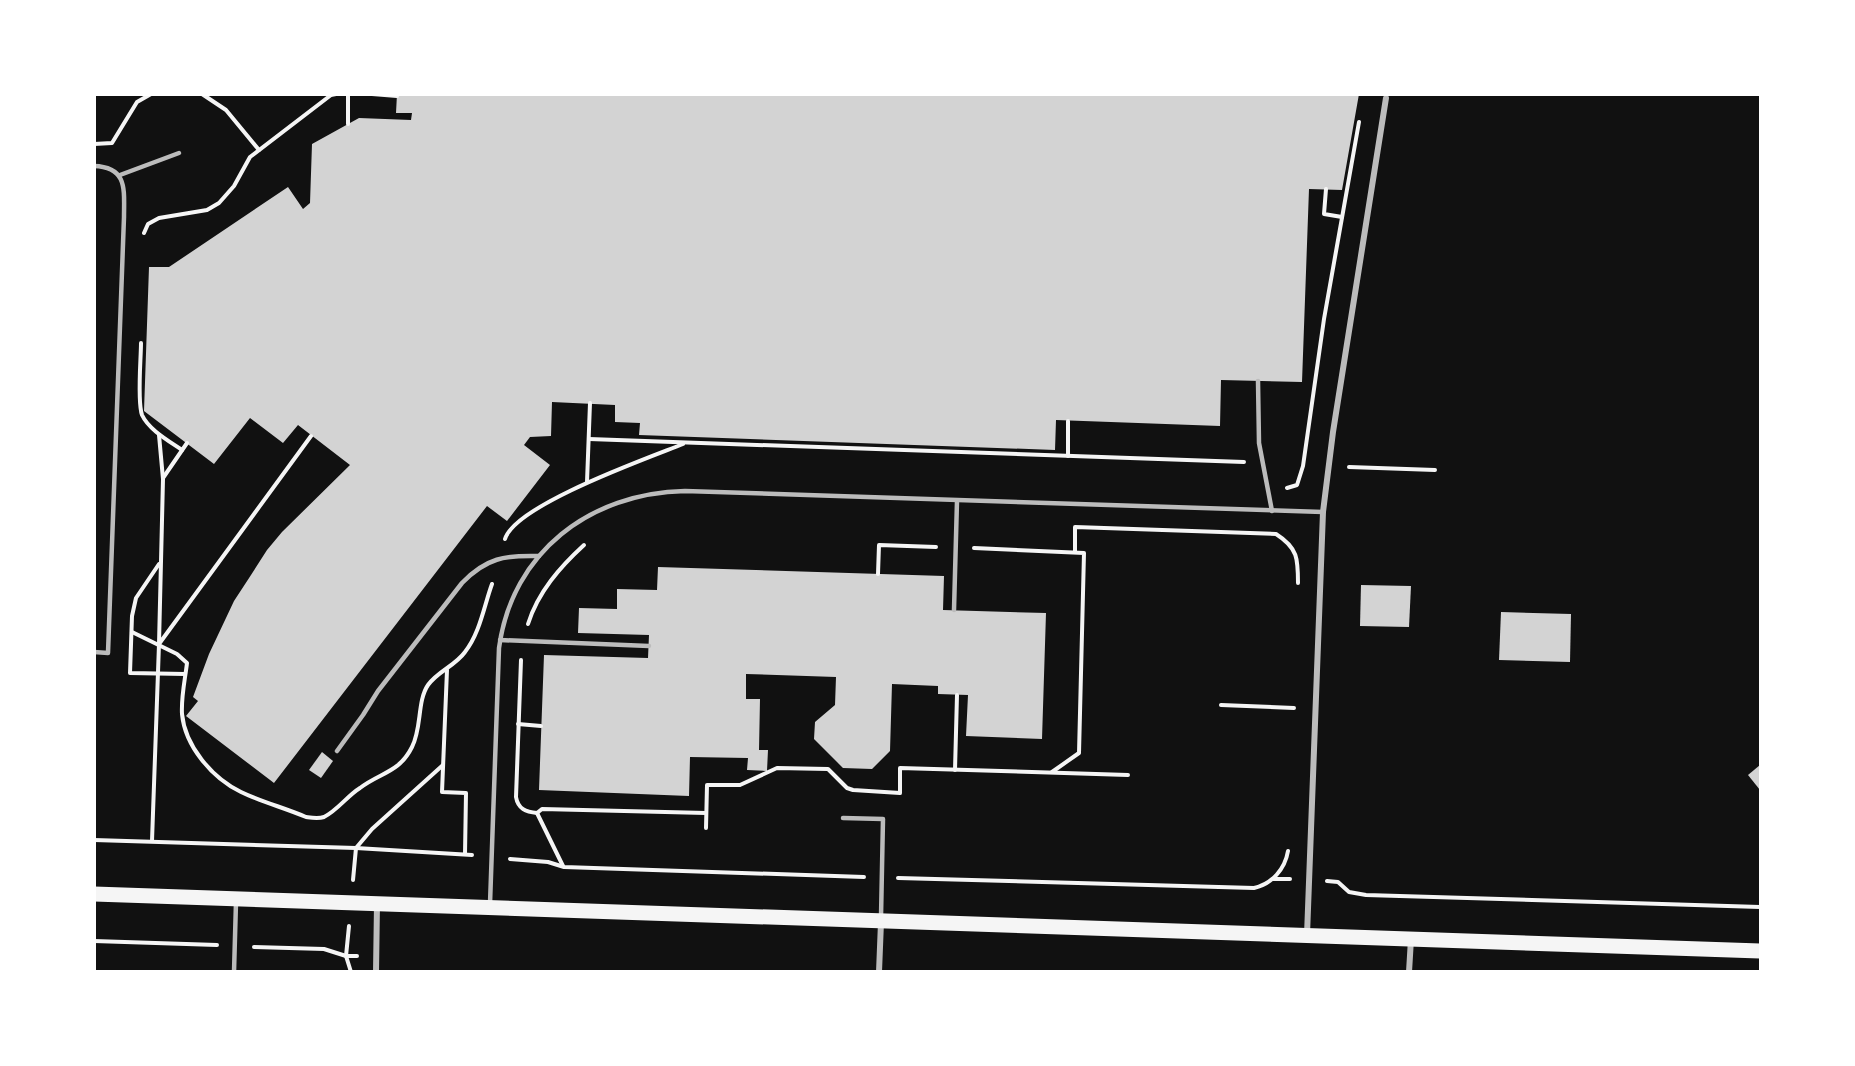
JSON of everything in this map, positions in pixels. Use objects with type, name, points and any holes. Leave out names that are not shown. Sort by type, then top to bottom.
[{"type":"main road","points":[[94,894],[1761,951]]},
{"type":"street","points":[[1307,936],[1323,512],[1328,467],[1387,96]]},
{"type":"street","points":[[376,972],[377,904]]},
{"type":"street","points":[[879,972],[881,922]]},
{"type":"street","points":[[1409,972],[1411,938]]},
{"type":"lane","points":[[120,175],[179,153]]},
{"type":"lane","points":[[94,166],[106,166],[120,175],[123,184],[124,217],[108,653],[94,652]]},
{"type":"lane","points":[[1258,381],[1259,443],[1272,511]]},
{"type":"lane","points":[[490,908],[500,640],[509,603],[523,578],[539,556],[566,530],[582,519],[625,501],[664,492],[1323,512]]},
{"type":"lane","points":[[954,610],[957,501]]},
{"type":"lane","points":[[337,751],[385,682],[473,572],[500,557],[539,556]]},
{"type":"lane","points":[[500,640],[649,646]]},
{"type":"lane","points":[[843,818],[883,819],[881,922]]},
{"type":"lane","points":[[234,972],[236,899]]},
{"type":"path","points":[[94,144],[112,143],[137,102],[151,94]]},
{"type":"path","points":[[202,94],[226,110],[259,150]]},
{"type":"path","points":[[144,243],[144,231],[153,221],[171,215],[207,210],[219,203],[234,186],[250,157],[331,95],[336,94]]},
{"type":"path","points":[[348,94],[348,124]]},
{"type":"path","points":[[372,94],[397,96]]},
{"type":"path","points":[[589,439],[1251,462],[1255,487],[1289,488],[1297,485],[1303,466],[1323,331],[1361,115]]},
{"type":"path","points":[[1326,189],[1324,214],[1342,217]]},
{"type":"path","points":[[141,336],[143,416],[159,434],[182,450]]},
{"type":"path","points":[[590,403],[587,482],[687,443]]},
{"type":"path","points":[[1068,421],[1068,456]]},
{"type":"path","points":[[152,841],[163,479],[159,434]]},
{"type":"path","points":[[159,644],[312,436]]},
{"type":"path","points":[[163,479],[186,443]]},
{"type":"path","points":[[1303,466],[1435,470]]},
{"type":"path","points":[[1075,552],[1076,527],[1276,534],[1287,541],[1295,552],[1298,562],[1298,594]]},
{"type":"path","points":[[537,813],[523,810],[517,804],[518,724],[523,641],[529,620],[540,596],[568,560],[591,540]]},
{"type":"path","points":[[878,574],[879,545],[1084,553],[1079,753],[1052,772]]},
{"type":"path","points":[[160,563],[136,597],[130,673],[185,675]]},
{"type":"path","points":[[132,632],[177,654],[187,663],[182,713],[185,731],[195,752],[226,782],[241,792],[306,817],[323,817],[360,788],[397,768],[414,744],[427,687],[435,677],[447,669],[442,792],[466,793],[465,854]]},
{"type":"path","points":[[955,770],[957,695]]},
{"type":"path","points":[[1221,705],[1294,708],[1294,698]]},
{"type":"path","points":[[518,724],[541,726]]},
{"type":"path","points":[[356,848],[372,829],[443,765]]},
{"type":"path","points":[[706,828],[707,785],[740,785],[777,768],[828,770],[847,788],[853,790],[900,793],[900,768],[1128,775]]},
{"type":"path","points":[[537,813],[542,809],[706,813]]},
{"type":"path","points":[[537,813],[564,867]]},
{"type":"path","points":[[94,840],[356,848],[465,854],[491,858]]},
{"type":"path","points":[[1274,879],[1338,882],[1349,892],[1366,895],[1761,907]]},
{"type":"path","points":[[346,956],[351,972]]},
{"type":"building","points":[[397,94],[1359,94],[1342,190],[1309,189],[1302,382],[1221,380],[1220,426],[1056,420],[1055,450],[639,435],[640,423],[615,422],[615,405],[552,402],[551,436],[530,437],[524,445],[550,465],[507,521],[487,506],[274,783],[186,716],[198,701],[193,697],[209,654],[234,601],[267,550],[282,532],[350,465],[298,425],[283,443],[250,418],[214,464],[144,411],[149,267],[169,267],[288,187],[303,209],[310,203],[312,144],[359,118],[411,120],[412,113],[396,113]]},
{"type":"building","points":[[658,567],[944,576],[943,610],[1046,613],[1042,739],[966,736],[968,695],[938,694],[938,686],[892,684],[890,751],[872,769],[843,768],[814,739],[815,722],[835,705],[836,677],[746,674],[746,699],[760,699],[759,750],[768,750],[767,771],[747,770],[748,758],[690,757],[689,796],[539,790],[544,655],[648,658],[649,635],[578,633],[579,608],[617,609],[617,589],[657,590]]},
{"type":"building","points":[[1361,585],[1411,586],[1409,627],[1360,626]]},
{"type":"building","points":[[1501,612],[1571,614],[1570,662],[1499,660]]},
{"type":"building","points":[[322,752],[333,761],[321,778],[309,770]]},
{"type":"building","points":[[1760,765],[1760,790],[1748,775]]}]
